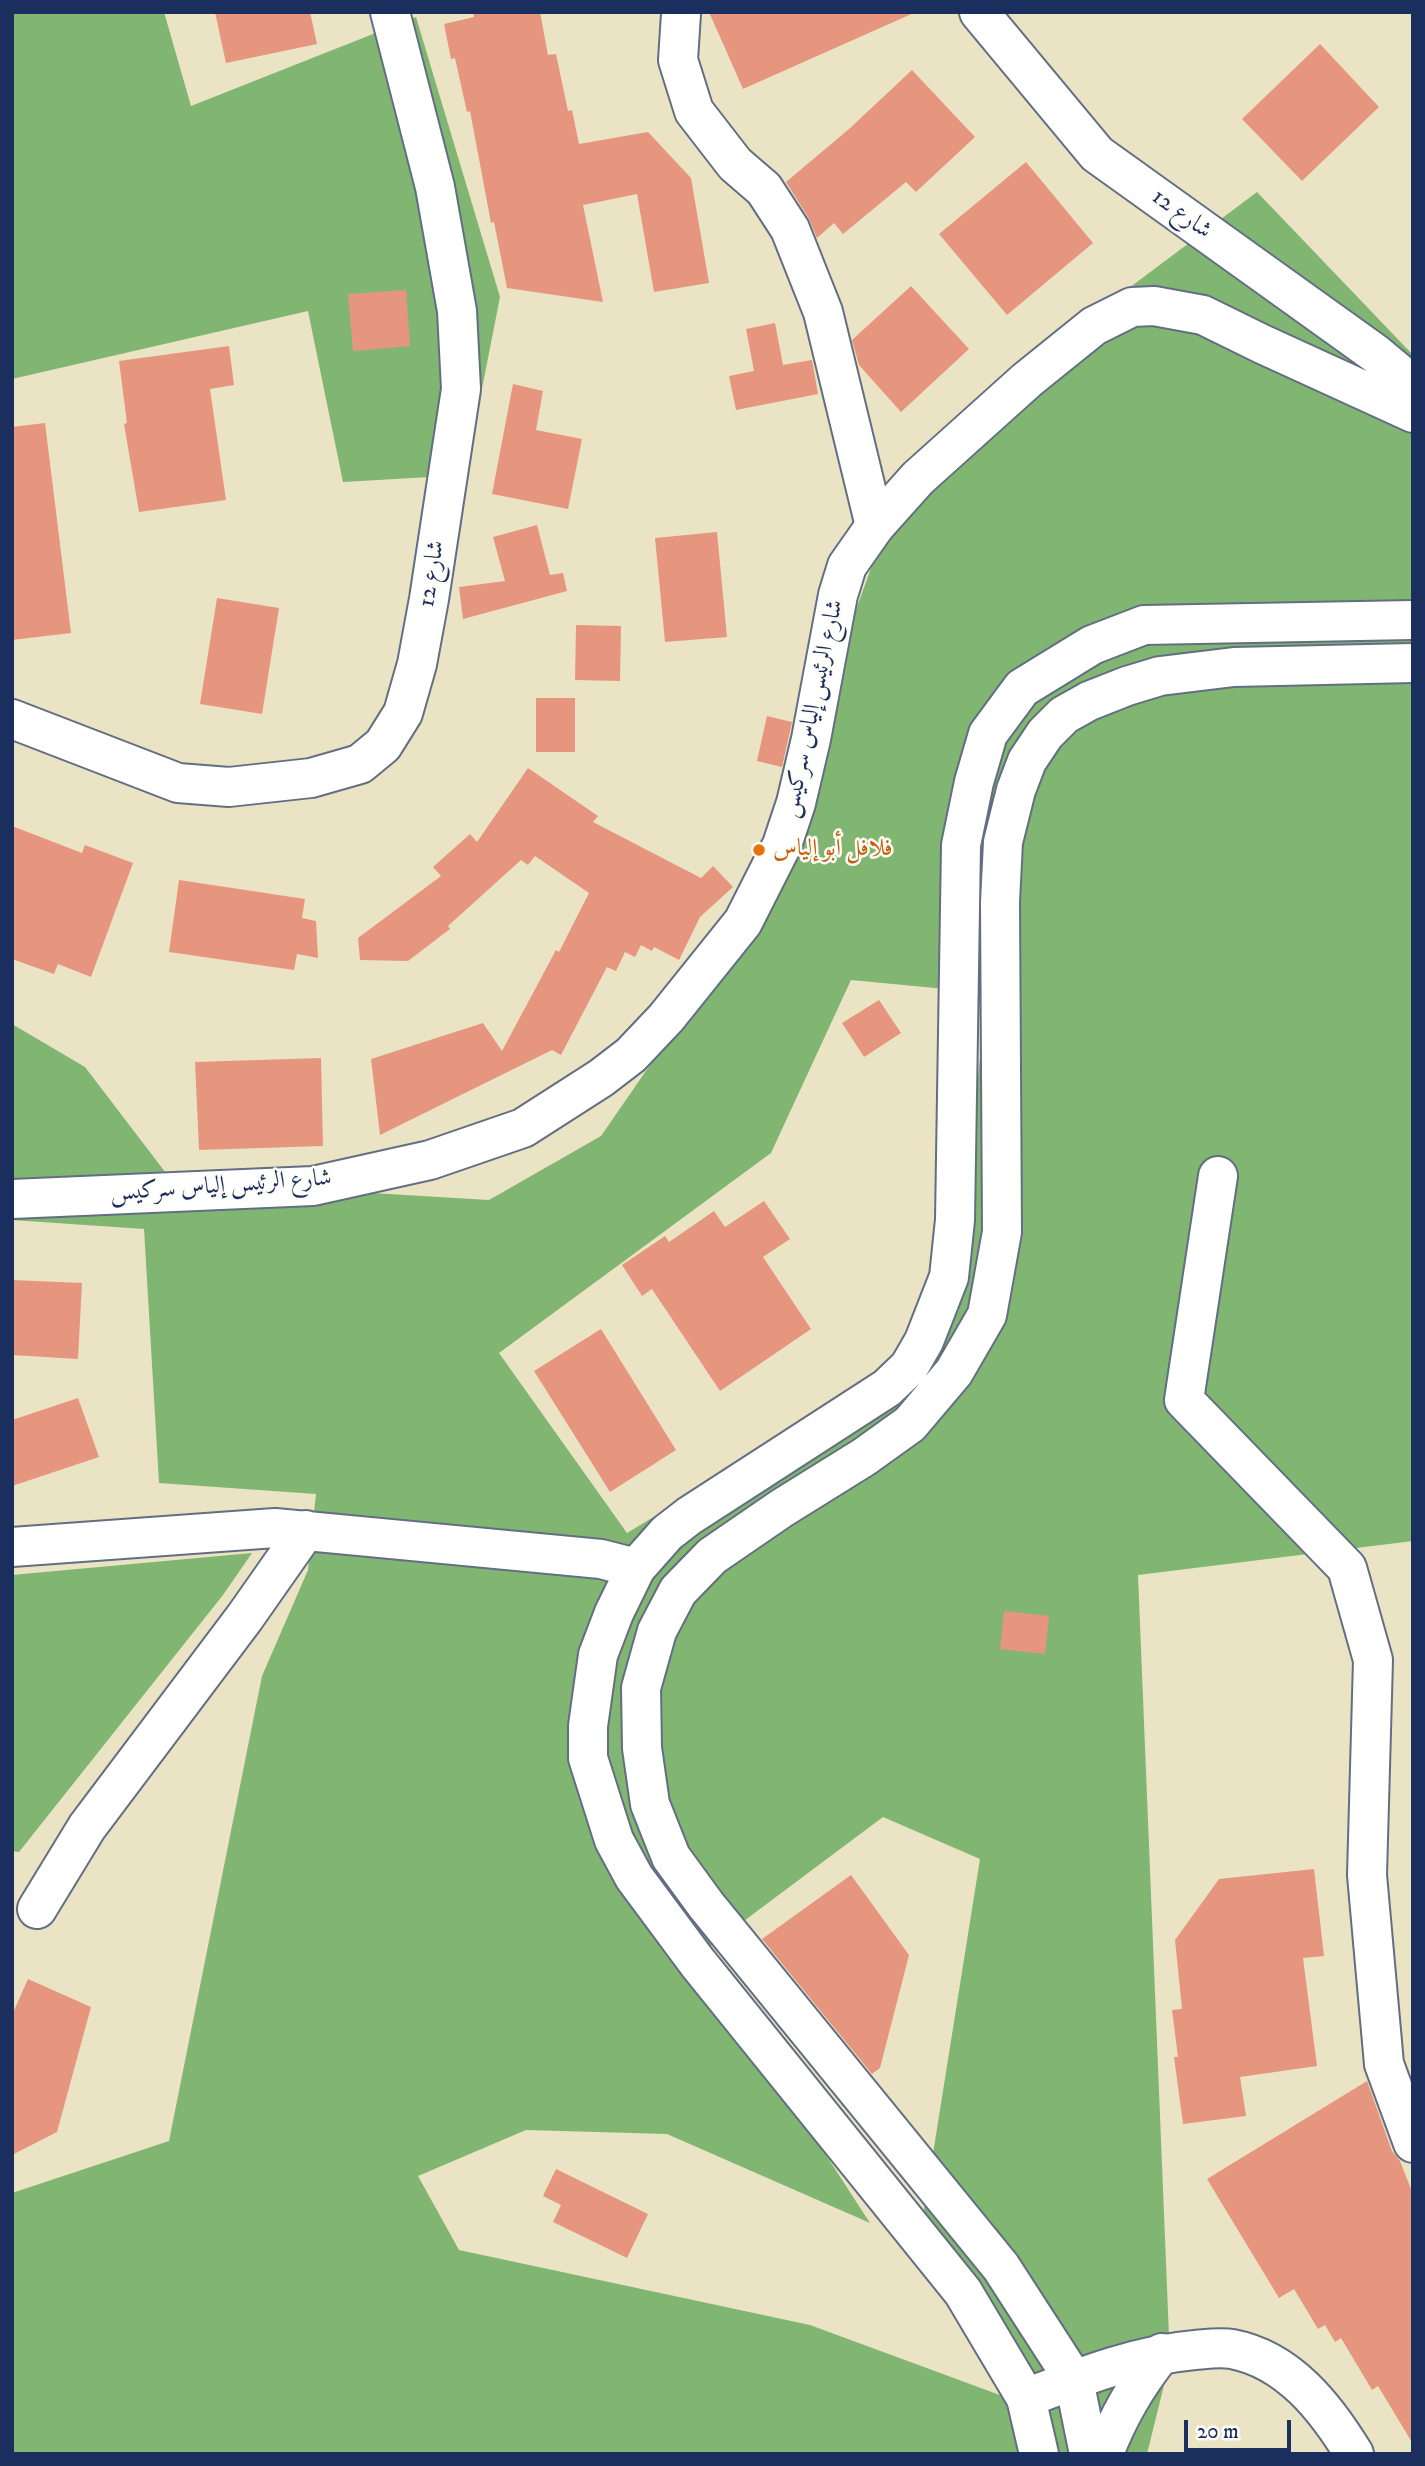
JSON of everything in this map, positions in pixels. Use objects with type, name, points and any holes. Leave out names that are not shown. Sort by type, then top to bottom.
[{"type":"main road","name":"شارع 12","points":[[12,719],[178,783],[229,787],[311,778],[359,764],[383,745],[403,713],[417,664],[429,599],[461,389],[457,311],[435,187],[390,12]]},
{"type":"main road","name":"شارع 12","points":[[979,12],[1097,154],[1376,354],[1413,385]]},
{"type":"main road","points":[[681,14],[678,60],[694,111],[735,164],[764,189],[790,229],[824,312],[875,526]]},
{"type":"main road","name":"شارع الرئيس إلياس سركيس","points":[[12,1199],[313,1186],[430,1160],[523,1128],[601,1078],[631,1055],[666,1018],[743,922],[782,845],[796,803],[811,739],[838,595],[847,566],[875,526],[918,478],[1027,380],[1094,327],[1132,307],[1154,306],[1203,315],[1413,413]]},
{"type":"main road","points":[[1039,2454],[1026,2398],[963,2292],[697,1962],[634,1877],[614,1840],[588,1758],[587,1726],[598,1655],[636,1568],[667,1533],[887,1388],[909,1367],[924,1341],[949,1277],[955,1220],[961,845],[974,782],[988,734],[1022,688],[1092,645],[1144,625],[1413,620]]},
{"type":"main road","points":[[1089,2454],[1074,2380],[1001,2267],[706,1905],[671,1857],[650,1804],[642,1748],[641,1688],[657,1631],[678,1591],[712,1556],[910,1424],[954,1372],[987,1315],[1002,1231],[1000,902],[1003,842],[1016,790],[1027,761],[1045,734],[1064,715],[1089,701],[1160,676],[1234,667],[1413,663]]},
{"type":"main road","points":[[1217,1175],[1184,1400],[1347,1568],[1373,1660],[1367,1875],[1384,2064],[1413,2143]]},
{"type":"main road","points":[[12,1547],[275,1528],[306,1530],[601,1559],[636,1568],[678,1591]]},
{"type":"main road","points":[[37,1909],[87,1827],[246,1617],[306,1530]]},
{"type":"main road","points":[[1026,2398],[1131,2361],[1162,2353],[1231,2349],[1256,2357],[1291,2376],[1315,2398],[1354,2454]]},
{"type":"main road","points":[[1104,2454],[1124,2408],[1140,2380],[1162,2353]]},
{"type":"green space","points":[[12,12],[164,12],[191,106],[416,17],[500,297],[465,475],[343,482],[308,311],[12,379]]},
{"type":"green space","points":[[1257,192],[1413,355],[1413,1541],[1138,1575],[1170,2361],[1147,2454],[12,2454],[12,2193],[169,2141],[262,1676],[308,1570],[316,1494],[159,1483],[144,1229],[12,1220],[12,1024],[85,1067],[172,1181],[489,1200],[601,1136],[708,981],[815,723],[905,474],[1109,303]],"holes":[[[851,980],[987,993],[961,1235],[886,1377],[627,1533],[499,1353],[771,1153]],[[883,1817],[980,1859],[920,2235],[1008,2398],[810,2325],[459,2250],[418,2176],[526,2130],[667,2134],[870,2223],[697,1956]]]},
{"type":"green space","points":[[252,1553],[223,1595],[19,1852],[12,1851],[12,1575]]},
{"type":"building","points":[[215,12],[310,12],[317,44],[226,63]]},
{"type":"building","points":[[473,12],[540,12],[548,55],[556,54],[568,111],[572,110],[579,144],[648,132],[691,178],[709,283],[654,292],[637,194],[583,205],[603,302],[507,288],[494,222],[491,223],[470,111],[467,112],[455,58],[451,59],[444,24],[474,17]]},
{"type":"building","points":[[709,12],[916,12],[743,89]]},
{"type":"building","points":[[1320,44],[1379,107],[1302,181],[1242,119]]},
{"type":"building","points":[[912,70],[975,137],[916,192],[906,182],[843,234],[834,223],[817,238],[808,217],[786,182],[849,129]]},
{"type":"building","points":[[1026,162],[1093,243],[1007,315],[939,234]]},
{"type":"building","points":[[911,286],[969,349],[901,412],[859,365],[852,340]]},
{"type":"building","points":[[406,290],[410,346],[353,351],[348,294]]},
{"type":"building","points":[[775,323],[783,365],[812,360],[818,394],[736,410],[729,376],[754,371],[746,329]]},
{"type":"building","points":[[229,346],[234,385],[210,389],[226,500],[139,512],[124,424],[127,423],[119,361]]},
{"type":"building","points":[[513,384],[543,391],[536,430],[582,439],[568,509],[492,494]]},
{"type":"building","points":[[45,423],[71,633],[12,640],[12,427]]},
{"type":"building","points":[[537,525],[550,575],[563,573],[567,591],[463,619],[459,587],[505,581],[493,537]]},
{"type":"building","points":[[717,532],[727,637],[665,642],[655,538]]},
{"type":"building","points":[[217,598],[279,608],[262,714],[200,704]]},
{"type":"building","points":[[576,625],[621,626],[620,681],[575,680]]},
{"type":"building","points":[[536,698],[575,698],[575,752],[536,752]]},
{"type":"building","points":[[767,716],[792,722],[782,767],[757,761]]},
{"type":"building","points":[[528,768],[598,816],[593,822],[701,878],[713,866],[733,887],[700,917],[679,960],[654,947],[652,951],[641,945],[635,957],[625,952],[616,971],[607,967],[561,1055],[552,1050],[380,1135],[371,1059],[483,1023],[502,1051],[556,950],[559,952],[589,893],[535,856],[528,865],[521,860],[448,926],[450,929],[408,961],[360,960],[358,938],[441,876],[433,867],[470,834],[477,842]]},
{"type":"building","points":[[12,826],[82,853],[85,845],[133,863],[91,977],[58,964],[54,974],[12,959]]},
{"type":"building","points":[[179,880],[305,899],[302,918],[316,921],[318,958],[297,954],[294,970],[169,952]]},
{"type":"building","points":[[879,1000],[901,1033],[864,1057],[842,1023]]},
{"type":"building","points":[[321,1058],[323,1146],[199,1150],[195,1062]]},
{"type":"building","points":[[764,1201],[790,1239],[763,1257],[811,1329],[720,1391],[652,1289],[642,1296],[622,1265],[665,1236],[669,1242],[714,1211],[725,1227]]},
{"type":"building","points":[[12,1280],[82,1283],[78,1359],[12,1355]]},
{"type":"building","points":[[601,1329],[676,1450],[610,1492],[534,1371]]},
{"type":"building","points":[[78,1398],[99,1457],[12,1486],[12,1420]]},
{"type":"building","points":[[1004,1611],[1049,1616],[1045,1654],[1000,1649]]},
{"type":"building","points":[[1314,1869],[1324,1956],[1303,1958],[1317,2066],[1240,2077],[1246,2116],[1183,2124],[1174,2057],[1178,2057],[1172,2010],[1182,2009],[1175,1940],[1219,1879]]},
{"type":"building","points":[[851,1875],[909,1955],[880,2068],[872,2074],[762,1939]]},
{"type":"building","points":[[28,1979],[91,2007],[57,2132],[12,2155],[12,2015]]},
{"type":"building","points":[[1367,2081],[1392,2151],[1400,2161],[1413,2194],[1413,2444],[1378,2386],[1372,2390],[1341,2338],[1335,2342],[1325,2325],[1318,2329],[1294,2289],[1279,2298],[1207,2179]]},
{"type":"building","points":[[556,2169],[648,2214],[627,2258],[553,2222],[561,2205],[543,2196]]},
{"type":"place","name":"فلافل أبو إلياس","points":[[759,850]]}]
